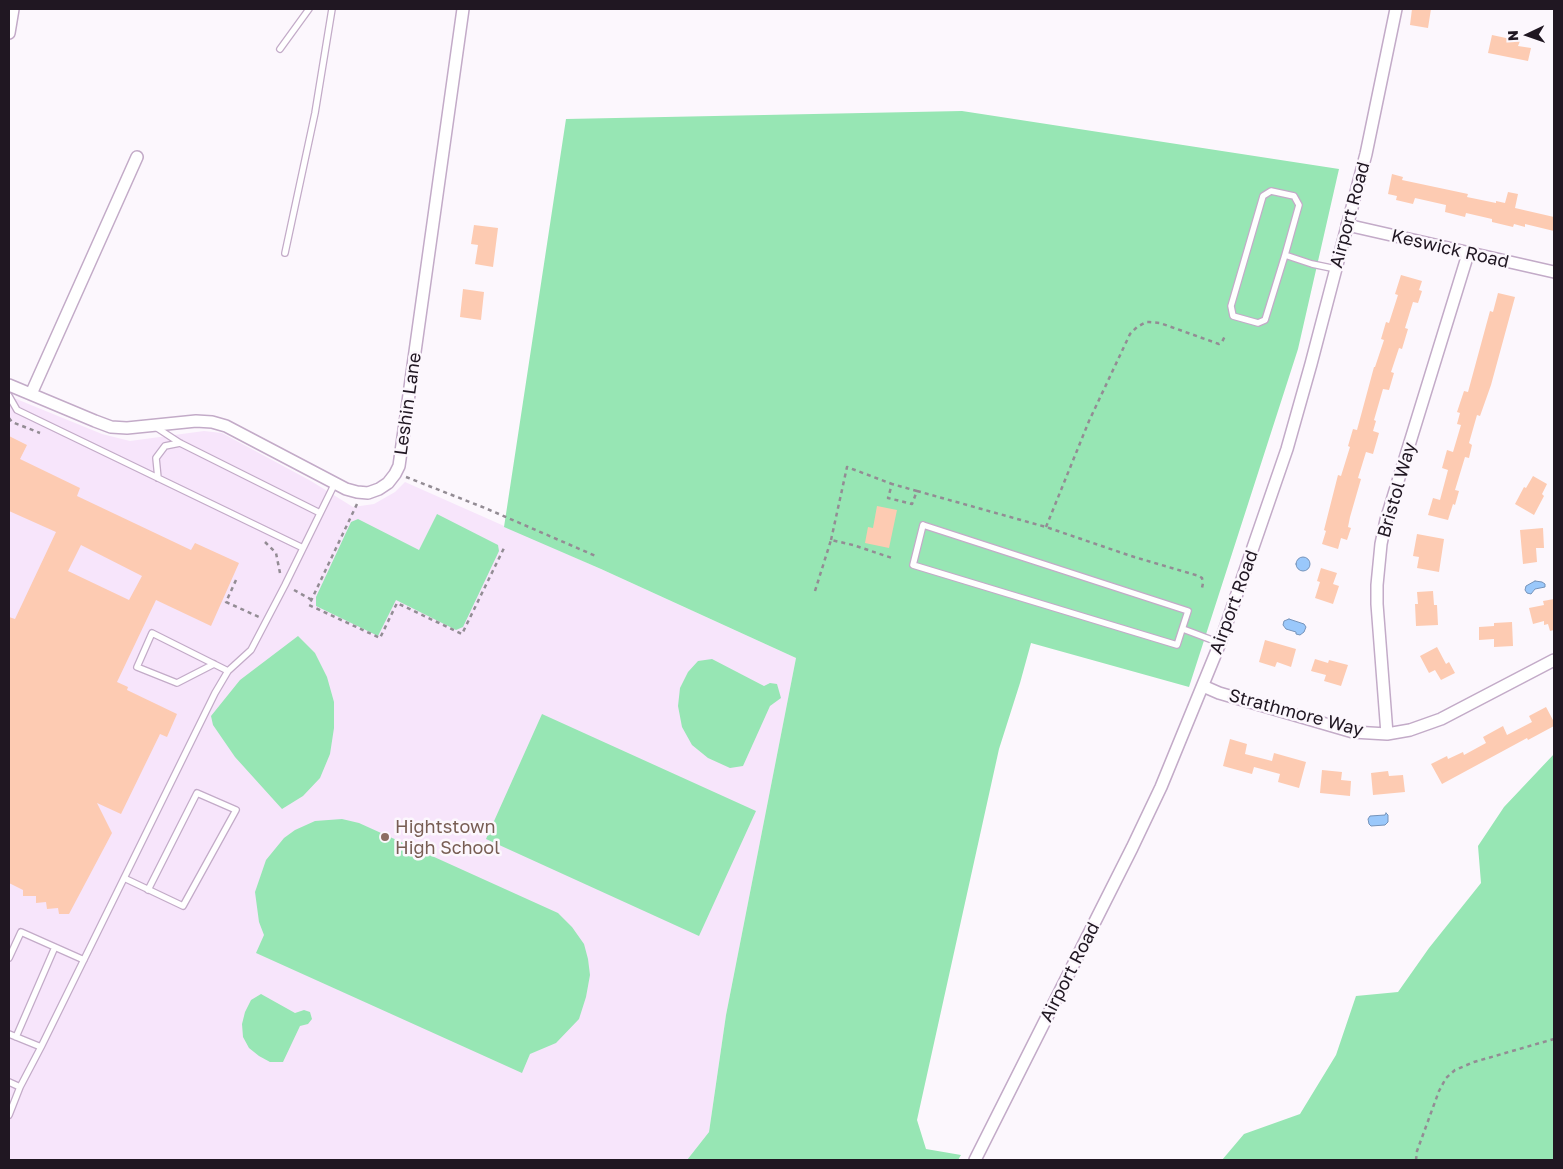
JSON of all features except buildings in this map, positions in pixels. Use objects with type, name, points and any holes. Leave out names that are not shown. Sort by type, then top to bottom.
[{"type":"street","points":[[9,33],[13,9]]},
{"type":"street","name":"Leshin Lane","points":[[9,385],[111,427],[126,428],[196,421],[212,422],[226,426],[335,483],[357,492],[379,489],[388,483],[399,466],[463,9]]},
{"type":"street","name":"Airport Road","points":[[974,1160],[1132,848],[1161,787],[1220,643],[1287,449],[1312,364],[1371,135],[1396,9]]},
{"type":"street","points":[[31,394],[137,157]]},
{"type":"street","name":"Keswick Road","points":[[1347,225],[1554,272]]},
{"type":"street","name":"Bristol Way","points":[[1387,734],[1377,604],[1381,544],[1386,520],[1468,254]]},
{"type":"street","name":"Strathmore Way","points":[[1203,686],[1219,693],[1353,732],[1387,734],[1410,730],[1441,719],[1554,660]]},
{"type":"lane","points":[[280,49],[309,9]]},
{"type":"lane","points":[[285,253],[315,113],[332,9]]},
{"type":"lane","points":[[1271,191],[1294,196],[1299,205],[1285,255],[1265,320],[1258,323],[1233,316],[1231,306],[1264,196],[1271,191]]},
{"type":"lane","points":[[1285,255],[1336,270]]},
{"type":"lane","points":[[9,396],[17,410],[303,548]]},
{"type":"lane","points":[[154,426],[180,443],[320,512]]},
{"type":"lane","points":[[158,478],[156,458],[165,446],[180,443]]},
{"type":"lane","points":[[9,1115],[20,1087],[215,693],[228,671],[251,650],[285,586],[335,483]]},
{"type":"lane","points":[[923,525],[1188,611],[1182,629],[1177,645],[913,565],[923,525]]},
{"type":"lane","points":[[1182,629],[1220,643]]},
{"type":"lane","points":[[214,664],[177,683],[137,667],[152,633],[214,664],[228,671]]},
{"type":"lane","points":[[124,878],[148,890],[182,906],[236,810],[197,793],[148,890]]},
{"type":"lane","points":[[9,958],[21,932],[84,960]]},
{"type":"lane","points":[[16,1037],[55,947]]},
{"type":"lane","points":[[9,1034],[41,1046]]},
{"type":"lane","points":[[9,1082],[20,1087]]},
{"type":"path","points":[[1046,527],[1079,446],[1130,334],[1137,327],[1149,322],[1219,344],[1226,334]]},
{"type":"path","points":[[9,418],[12,422],[46,436]]},
{"type":"path","points":[[815,592],[831,540],[847,467],[892,484],[1046,527],[1199,576],[1202,578],[1202,588]]},
{"type":"path","points":[[405,477],[485,508],[598,557]]},
{"type":"path","points":[[892,484],[888,498],[912,504],[917,491]]},
{"type":"path","points":[[358,504],[309,605],[380,638],[397,603],[462,634],[504,548]]},
{"type":"path","points":[[258,538],[266,542],[276,553],[280,572],[278,577]]},
{"type":"path","points":[[831,540],[892,558]]},
{"type":"path","points":[[236,580],[226,602],[258,618],[262,610]]},
{"type":"path","points":[[293,590],[312,600]]},
{"type":"path","points":[[1416,1160],[1417,1150],[1439,1091],[1446,1078],[1455,1070],[1474,1062],[1554,1039]]},
{"type":"shaded area","name":"Hightstown High School","points":[[9,396],[102,434],[130,441],[204,431],[222,433],[311,481],[353,507],[374,504],[395,492],[405,482],[796,658],[726,1015],[709,1132],[687,1160],[9,1160]]},
{"type":"green space","points":[[962,111],[1339,169],[1298,349],[1189,687],[1031,643],[999,749],[917,1120],[926,1149],[961,1155],[958,1160],[687,1160],[709,1132],[726,1015],[796,658],[504,527],[566,119]]},
{"type":"green space","points":[[437,514],[498,545],[499,551],[463,627],[456,630],[396,600],[378,636],[316,606],[316,597],[351,522],[358,519],[419,550]]},
{"type":"green space","points":[[298,636],[315,653],[327,677],[334,702],[334,728],[330,754],[320,778],[303,796],[282,809],[235,757],[213,725],[211,716],[240,680]]},
{"type":"green space","points":[[712,659],[764,686],[770,683],[777,684],[781,698],[770,706],[743,766],[730,768],[708,758],[692,745],[682,727],[678,706],[680,688],[688,672],[698,661]]},
{"type":"green space","points":[[542,714],[756,811],[699,936],[486,839]]},
{"type":"green space","points":[[1554,754],[1554,1160],[1222,1160],[1244,1134],[1300,1114],[1336,1055],[1356,996],[1398,992],[1429,948],[1481,883],[1478,846],[1504,807]]},
{"type":"green space","points":[[342,819],[359,823],[558,913],[572,927],[584,944],[590,975],[579,1019],[556,1043],[530,1054],[522,1073],[256,953],[264,935],[259,922],[255,892],[266,860],[284,838],[295,830],[315,821]]},
{"type":"green space","points":[[261,994],[295,1013],[304,1010],[310,1012],[312,1019],[308,1024],[300,1026],[283,1062],[270,1062],[259,1056],[249,1048],[243,1037],[242,1024],[245,1012],[251,1000]]},
{"type":"water","points":[[1300,557],[1306,557],[1310,564],[1306,571],[1300,571],[1296,567],[1296,561]]},
{"type":"water","points":[[1535,581],[1542,582],[1545,584],[1545,587],[1535,589],[1531,594],[1527,593],[1525,590],[1526,586]]},
{"type":"water","points":[[1289,619],[1304,624],[1306,627],[1304,632],[1300,635],[1286,629],[1283,625],[1284,621]]},
{"type":"water","points":[[1386,813],[1388,815],[1388,822],[1385,825],[1371,826],[1369,824],[1368,819],[1370,816],[1385,815]]},
{"type":"place","name":"Hightstown High School","points":[[385,837]]}]
